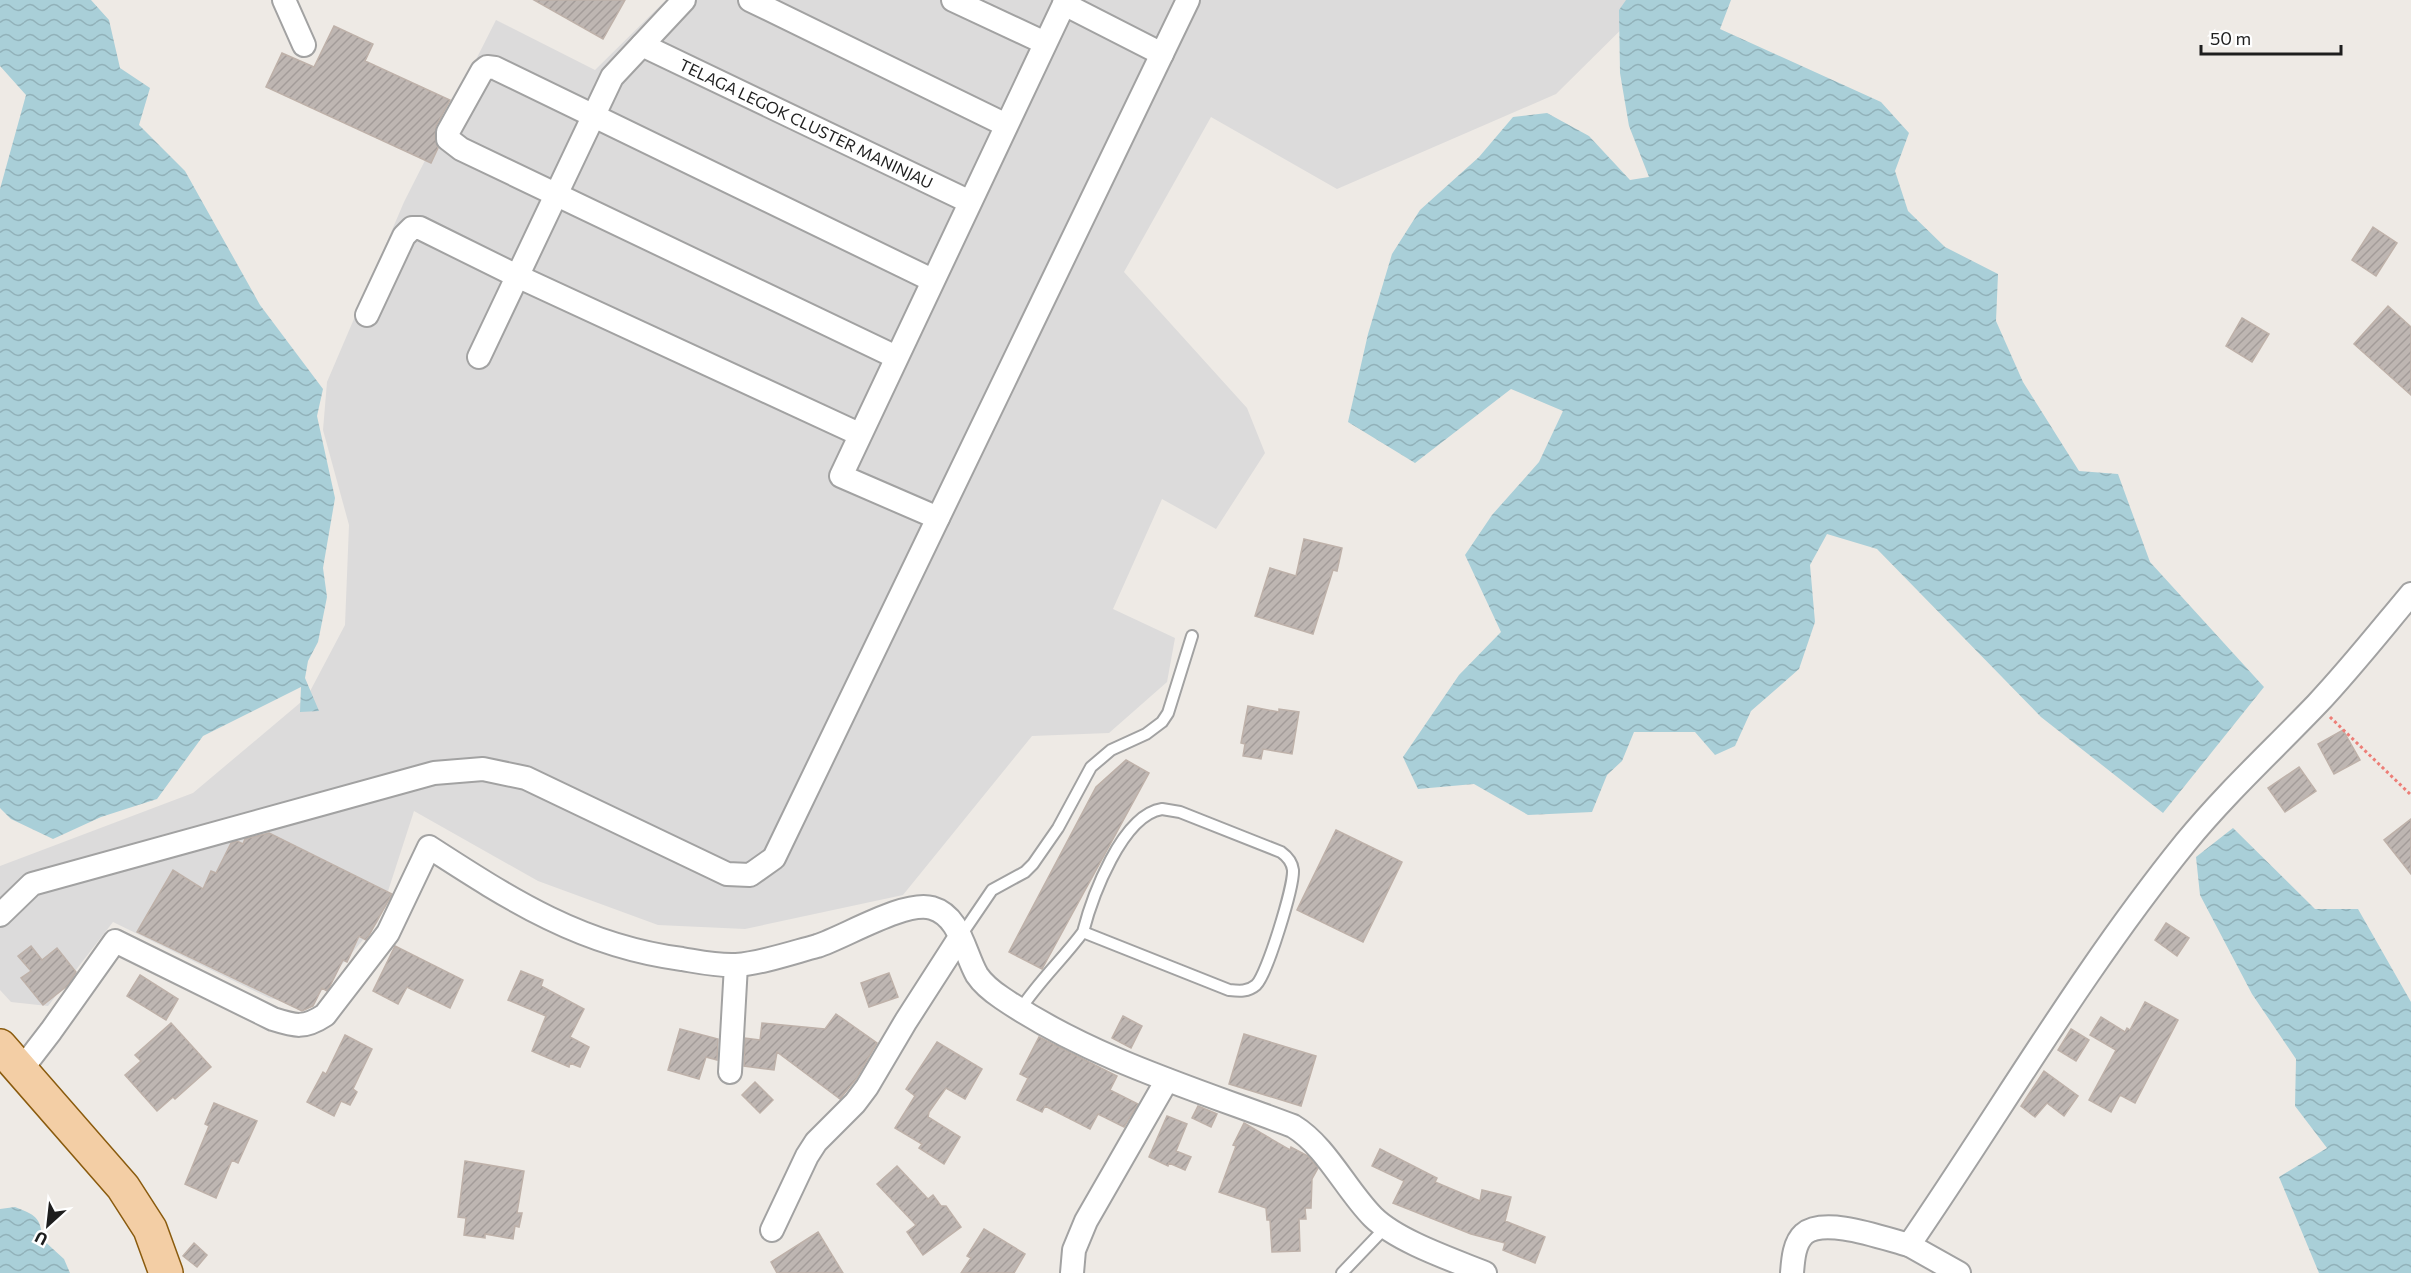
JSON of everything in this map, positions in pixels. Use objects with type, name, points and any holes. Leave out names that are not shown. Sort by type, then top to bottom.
[{"type":"main road","points":[[10,1058],[123,1187],[150,1229],[166,1273]]},
{"type":"street","points":[[284,0],[290,18],[304,45]]},
{"type":"street","points":[[478,357],[612,78],[684,0]]},
{"type":"street","points":[[750,0],[1006,125]]},
{"type":"street","points":[[953,0],[1045,43]]},
{"type":"street","points":[[0,915],[32,884],[434,774],[483,769],[526,778],[727,874],[750,875],[774,858],[1188,0]]},
{"type":"street","points":[[938,518],[842,476],[859,434],[1045,43],[1065,2],[1162,54]]},
{"type":"street","name":"TELAGA LEGOK CLUSTER MANINJAU","points":[[642,45],[970,202]]},
{"type":"street","points":[[896,357],[461,149],[448,139],[448,132],[482,71],[488,67],[932,280]]},
{"type":"street","points":[[366,315],[404,236],[412,228],[420,228],[517,276],[859,434]]},
{"type":"street","points":[[1909,1245],[2087,975],[2158,877],[2231,791],[2361,655],[2411,594]]},
{"type":"street","points":[[10,1058],[51,1031],[115,940],[273,1019],[294,1026],[311,1025],[325,1015],[388,933],[429,847],[535,912],[592,936],[656,956],[711,964],[736,965],[819,945],[889,915],[924,906],[945,915],[960,937],[978,977],[999,997],[1069,1038],[1167,1080],[1302,1131],[1363,1207],[1385,1228],[1485,1273]]},
{"type":"street","points":[[772,1230],[807,1155],[816,1142],[867,1087],[960,937]]},
{"type":"street","points":[[730,1072],[736,965]]},
{"type":"street","points":[[1072,1273],[1074,1250],[1086,1221],[1167,1080]]},
{"type":"street","points":[[1792,1273],[1798,1242],[1810,1230],[1820,1227],[1856,1231],[1909,1245],[1959,1273]]},
{"type":"lane","points":[[960,937],[992,890],[1025,872],[1033,864],[1058,828],[1091,767],[1111,750],[1146,734],[1162,722],[1168,713],[1192,636]]},
{"type":"lane","points":[[1020,1010],[1083,932],[1102,879],[1124,838],[1146,813],[1170,809],[1180,812],[1281,852],[1290,859],[1293,870],[1291,884],[1273,945],[1261,978],[1255,986],[1247,990],[1229,990],[1083,932]]},
{"type":"lane","points":[[1342,1273],[1385,1228]]},
{"type":"path","points":[[2316,704],[2411,795]]},
{"type":"shaded area","points":[[666,0],[1651,0],[1556,94],[1337,189],[1211,117],[1124,272],[1247,408],[1265,453],[1216,529],[1162,499],[1113,609],[1175,638],[1167,682],[1109,733],[1032,736],[903,895],[745,929],[658,925],[538,881],[414,811],[378,922],[307,1006],[269,998],[113,922],[48,1006],[11,1002],[0,990],[0,866],[193,793],[307,697],[345,625],[349,525],[323,430],[327,382],[404,202],[496,20],[595,70]]},
{"type":"water","points":[[0,0],[91,0],[109,20],[120,68],[150,88],[139,125],[185,171],[260,305],[323,389],[317,416],[335,498],[323,568],[327,597],[318,642],[308,661],[305,678],[319,711],[300,712],[301,687],[203,736],[157,799],[101,817],[53,839],[11,819],[0,808],[0,189],[26,95],[0,66]]},
{"type":"water","points":[[1626,0],[1731,0],[1720,29],[1881,102],[1909,133],[1895,171],[1908,211],[1945,247],[1998,274],[1996,321],[2023,382],[2079,471],[2118,474],[2150,562],[2264,687],[2163,813],[2041,717],[1877,549],[1827,534],[1810,565],[1815,622],[1799,669],[1751,711],[1735,746],[1715,755],[1695,732],[1634,732],[1622,761],[1607,775],[1592,812],[1528,815],[1474,784],[1418,789],[1403,757],[1459,675],[1501,632],[1465,555],[1492,515],[1539,462],[1563,411],[1511,389],[1415,463],[1348,422],[1368,334],[1392,254],[1420,210],[1479,157],[1513,117],[1547,113],[1589,136],[1630,180],[1649,177],[1629,126],[1620,73],[1619,10]]},
{"type":"water","points":[[2233,828],[2315,909],[2358,909],[2411,1002],[2411,1273],[2319,1273],[2279,1177],[2327,1148],[2295,1106],[2296,1059],[2252,994],[2200,895],[2196,857]]},
{"type":"water","points":[[15,1207],[36,1218],[42,1239],[64,1259],[70,1273],[0,1273],[0,1209]]},
{"type":"building","points":[[534,0],[625,0],[603,39]]},
{"type":"building","points":[[334,26],[373,44],[365,61],[450,100],[436,126],[435,139],[438,148],[431,163],[266,87],[282,53],[314,67]]},
{"type":"building","points":[[2373,227],[2397,243],[2376,276],[2352,260]]},
{"type":"building","points":[[2388,306],[2411,327],[2411,395],[2354,344]]},
{"type":"building","points":[[2242,318],[2269,334],[2252,362],[2226,346]]},
{"type":"building","points":[[1304,539],[1342,548],[1337,571],[1333,570],[1313,634],[1255,616],[1270,568],[1296,576]]},
{"type":"building","points":[[1248,706],[1279,712],[1279,709],[1299,712],[1292,754],[1263,749],[1261,759],[1243,756],[1245,744],[1241,743]]},
{"type":"building","points":[[2343,730],[2360,760],[2334,774],[2318,744]]},
{"type":"building","points":[[1126,760],[1149,773],[1042,969],[1009,952],[1096,787]]},
{"type":"building","points":[[2299,767],[2316,791],[2285,812],[2268,788]]},
{"type":"building","points":[[2411,819],[2411,874],[2384,840]]},
{"type":"building","points":[[1336,830],[1402,862],[1363,942],[1297,910]]},
{"type":"building","points":[[269,833],[392,894],[366,940],[359,936],[347,962],[343,960],[327,991],[322,988],[313,1006],[302,1011],[137,932],[173,870],[203,889],[211,871],[216,873],[231,843],[237,841],[243,844],[245,839]]},
{"type":"building","points":[[2166,923],[2189,938],[2177,956],[2155,940]]},
{"type":"building","points":[[31,946],[42,960],[57,948],[76,972],[67,986],[43,1005],[21,978],[31,971],[18,956]]},
{"type":"building","points":[[395,946],[463,980],[450,1008],[407,987],[398,1004],[373,991]]},
{"type":"building","points":[[521,971],[543,980],[541,986],[584,1009],[570,1037],[589,1047],[580,1067],[570,1063],[569,1067],[532,1051],[546,1016],[508,1000]]},
{"type":"building","points":[[889,973],[898,997],[869,1007],[861,983]]},
{"type":"building","points":[[140,975],[178,999],[166,1020],[127,996]]},
{"type":"building","points":[[2145,1002],[2178,1020],[2135,1103],[2120,1095],[2111,1112],[2089,1100],[2116,1050],[2090,1035],[2101,1017],[2125,1032],[2127,1028],[2130,1030]]},
{"type":"building","points":[[836,1014],[877,1043],[856,1079],[840,1099],[777,1052],[774,1070],[744,1066],[745,1038],[760,1040],[762,1023],[825,1029]]},
{"type":"building","points":[[1123,1016],[1142,1026],[1131,1048],[1112,1038]]},
{"type":"building","points":[[171,1023],[211,1067],[175,1099],[173,1097],[157,1111],[125,1075],[141,1061],[135,1055]]},
{"type":"building","points":[[680,1029],[718,1039],[717,1060],[706,1057],[699,1079],[668,1070]]},
{"type":"building","points":[[2071,1029],[2089,1040],[2076,1061],[2058,1050]]},
{"type":"building","points":[[1244,1034],[1316,1056],[1301,1106],[1229,1084]]},
{"type":"building","points":[[345,1035],[372,1049],[353,1089],[357,1092],[350,1105],[341,1101],[334,1116],[307,1102],[323,1072],[326,1074]]},
{"type":"building","points":[[1039,1037],[1117,1076],[1110,1090],[1138,1104],[1124,1127],[1098,1114],[1090,1129],[1045,1106],[1042,1112],[1017,1100],[1028,1078],[1020,1074]]},
{"type":"building","points":[[937,1042],[982,1069],[965,1099],[946,1088],[929,1112],[928,1117],[960,1137],[944,1164],[919,1148],[922,1144],[895,1128],[915,1096],[906,1089]]},
{"type":"building","points":[[2044,1071],[2078,1096],[2064,1116],[2047,1103],[2035,1117],[2021,1106]]},
{"type":"building","points":[[755,1082],[773,1100],[760,1113],[742,1095]]},
{"type":"building","points":[[214,1103],[257,1121],[238,1163],[232,1160],[216,1198],[185,1184],[209,1126],[205,1124]]},
{"type":"building","points":[[1198,1106],[1217,1114],[1211,1127],[1192,1118]]},
{"type":"building","points":[[1167,1116],[1187,1124],[1176,1151],[1191,1157],[1185,1170],[1169,1163],[1168,1166],[1149,1157]]},
{"type":"building","points":[[1244,1123],[1290,1150],[1291,1147],[1308,1156],[1318,1168],[1312,1179],[1311,1208],[1305,1208],[1306,1219],[1299,1219],[1300,1251],[1272,1252],[1270,1220],[1267,1220],[1266,1208],[1219,1192],[1236,1146],[1233,1145]]},
{"type":"building","points":[[1380,1149],[1437,1178],[1435,1182],[1480,1201],[1482,1190],[1511,1197],[1505,1221],[1545,1237],[1535,1263],[1503,1250],[1505,1243],[1471,1234],[1393,1203],[1404,1181],[1372,1166]]},
{"type":"building","points":[[465,1161],[524,1171],[517,1213],[522,1213],[519,1227],[515,1226],[513,1239],[485,1234],[485,1238],[464,1235],[466,1218],[458,1217]]},
{"type":"building","points":[[897,1166],[928,1199],[933,1195],[941,1206],[946,1206],[961,1227],[923,1255],[907,1232],[916,1225],[877,1184]]},
{"type":"building","points":[[984,1229],[1025,1254],[1014,1273],[961,1273],[971,1258],[967,1256]]},
{"type":"building","points":[[818,1232],[843,1273],[777,1273],[771,1262]]},
{"type":"building","points":[[194,1243],[207,1255],[197,1267],[183,1256]]}]
